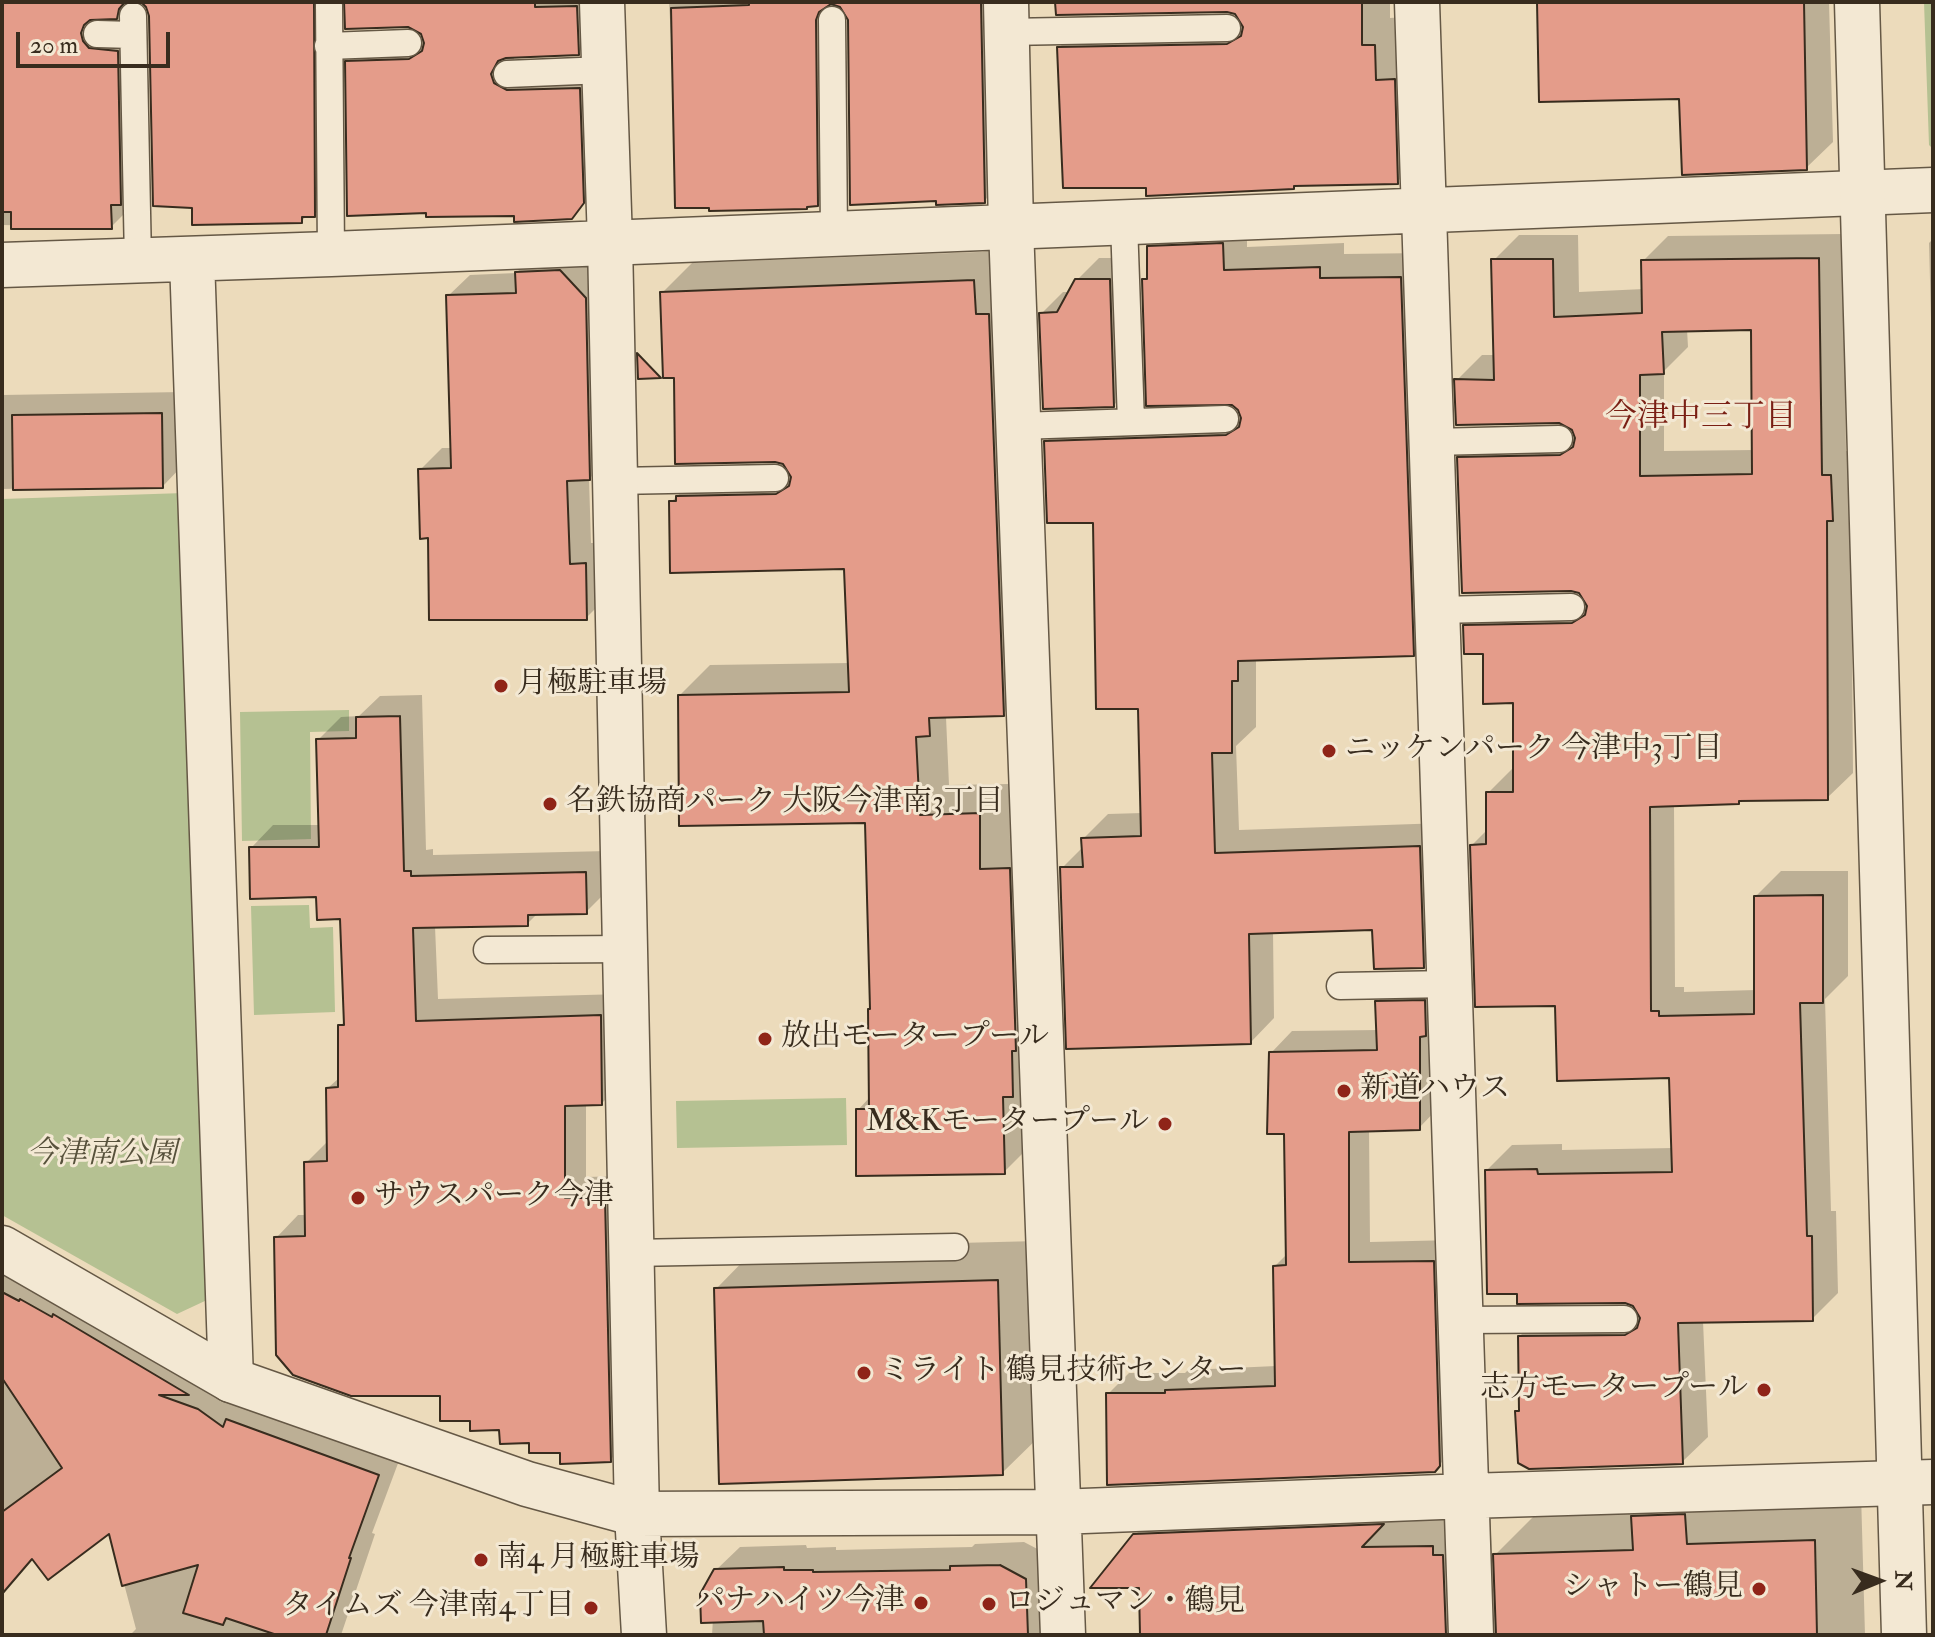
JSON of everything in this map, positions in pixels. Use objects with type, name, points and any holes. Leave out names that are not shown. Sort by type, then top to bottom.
[{"type":"street","points":[[602,2],[610,242],[637,1514],[644,1635]]},
{"type":"street","points":[[1417,2],[1471,1635]]},
{"type":"street","points":[[1857,2],[1916,1482],[1904,1635]]},
{"type":"street","points":[[1007,17],[1011,227],[1063,1635]]},
{"type":"street","points":[[2,265],[1933,190]]},
{"type":"street","points":[[192,259],[231,1380]]},
{"type":"street","points":[[2,1248],[231,1380],[527,1484],[637,1514],[1058,1512],[1916,1482]]},
{"type":"lane","points":[[329,5],[331,254]]},
{"type":"lane","points":[[1007,17],[1227,28]]},
{"type":"lane","points":[[832,20],[834,233]]},
{"type":"lane","points":[[97,34],[133,26],[138,261]]},
{"type":"lane","points":[[328,46],[408,43]]},
{"type":"lane","points":[[507,74],[605,70]]},
{"type":"lane","points":[[1124,223],[1131,422]]},
{"type":"lane","points":[[1019,426],[1225,419]]},
{"type":"lane","points":[[1432,442],[1559,439]]},
{"type":"lane","points":[[615,481],[775,478]]},
{"type":"lane","points":[[1437,610],[1571,607]]},
{"type":"lane","points":[[487,950],[625,949]]},
{"type":"lane","points":[[1340,986],[1450,984]]},
{"type":"lane","points":[[631,1253],[955,1247]]},
{"type":"lane","points":[[1461,1320],[1624,1319]]},
{"type":"green space","points":[[1924,2],[1933,2],[1933,149],[1929,145]]},
{"type":"green space","name":"今津南公園","points":[[184,493],[207,1300],[177,1314],[2,1215],[2,499]]},
{"type":"green space","points":[[349,710],[349,731],[310,732],[311,839],[242,841],[240,712]]},
{"type":"green space","points":[[309,905],[310,928],[333,927],[335,1012],[254,1015],[251,906]]},
{"type":"green space","points":[[846,1098],[847,1145],[677,1148],[676,1101]]},
{"type":"building","points":[[2,2],[125,2],[119,9],[117,19],[90,20],[81,33],[89,48],[118,51],[121,205],[111,205],[112,229],[11,229],[11,212],[2,212]]},
{"type":"building","points":[[141,2],[314,2],[315,217],[302,217],[302,223],[192,225],[192,208],[153,206],[149,16]]},
{"type":"building","points":[[344,2],[535,2],[535,7],[577,6],[579,55],[506,58],[498,61],[491,74],[494,83],[507,90],[580,88],[584,203],[572,219],[514,222],[514,216],[426,217],[426,213],[347,216],[345,61],[409,59],[422,51],[424,43],[421,34],[408,27],[345,29]]},
{"type":"building","points":[[749,2],[981,2],[985,203],[936,205],[936,201],[850,205],[848,20],[840,7],[831,4],[819,12],[816,20],[818,206],[807,209],[709,211],[709,208],[675,208],[671,8],[749,5]]},
{"type":"building","points":[[1055,2],[1362,2],[1362,45],[1375,45],[1376,80],[1395,79],[1398,184],[1294,186],[1294,189],[1146,196],[1146,188],[1063,188],[1057,47],[1227,44],[1241,36],[1243,27],[1235,14],[1227,12],[1056,15]]},
{"type":"building","points":[[1537,2],[1804,2],[1807,170],[1682,175],[1679,99],[1539,102]]},
{"type":"building","points":[[1223,243],[1224,270],[1320,267],[1320,278],[1401,277],[1414,656],[1238,661],[1238,681],[1232,681],[1232,753],[1212,753],[1215,853],[1420,846],[1424,968],[1374,969],[1372,930],[1249,934],[1251,1044],[1066,1049],[1060,867],[1083,867],[1081,838],[1141,836],[1138,709],[1096,709],[1093,523],[1047,523],[1044,441],[1226,435],[1239,427],[1241,418],[1232,405],[1146,406],[1142,279],[1147,279],[1147,246]]},
{"type":"building","points":[[1819,258],[1822,475],[1831,475],[1833,521],[1827,521],[1828,800],[1739,801],[1739,804],[1650,807],[1651,1011],[1659,1011],[1659,1016],[1754,1014],[1754,896],[1823,895],[1823,1003],[1800,1003],[1807,1236],[1812,1236],[1813,1321],[1678,1323],[1683,1464],[1529,1469],[1518,1463],[1515,1411],[1519,1411],[1518,1336],[1625,1335],[1637,1328],[1640,1318],[1633,1306],[1625,1303],[1517,1304],[1517,1294],[1487,1294],[1485,1170],[1537,1169],[1538,1174],[1672,1172],[1669,1078],[1557,1081],[1555,1006],[1475,1007],[1470,845],[1486,844],[1486,792],[1513,792],[1513,703],[1483,704],[1483,654],[1464,654],[1463,625],[1572,623],[1585,615],[1587,606],[1579,593],[1571,591],[1462,593],[1457,457],[1560,455],[1573,447],[1575,438],[1572,430],[1559,423],[1456,425],[1454,379],[1494,380],[1491,259],[1553,259],[1554,317],[1642,313],[1641,260]],"holes":[[[1751,330],[1752,474],[1640,476],[1640,375],[1664,374],[1662,332]]]},
{"type":"building","points":[[560,270],[586,298],[590,480],[567,481],[570,564],[586,563],[587,620],[429,620],[428,538],[420,539],[418,469],[451,468],[446,295],[516,293],[515,272]]},
{"type":"building","points":[[1075,279],[1110,279],[1114,407],[1043,409],[1039,313],[1057,312]]},
{"type":"building","points":[[974,280],[976,314],[989,314],[1004,716],[929,718],[930,736],[916,737],[920,815],[980,813],[980,869],[1010,868],[1016,1051],[1012,1051],[1013,1097],[1003,1097],[1005,1174],[856,1176],[856,1109],[869,1109],[865,823],[679,826],[678,695],[849,692],[844,569],[670,573],[669,501],[676,501],[676,496],[776,494],[789,486],[791,477],[783,464],[775,462],[675,464],[674,378],[663,378],[660,292]]},
{"type":"building","points":[[637,353],[661,378],[638,379]]},
{"type":"building","points":[[162,413],[163,488],[13,490],[12,415]]},
{"type":"building","points":[[400,716],[404,871],[411,871],[411,876],[586,872],[587,914],[528,915],[528,926],[413,928],[416,1021],[601,1015],[602,1105],[565,1106],[565,1198],[605,1198],[611,1462],[560,1464],[560,1453],[529,1453],[529,1443],[500,1444],[499,1430],[470,1431],[470,1421],[440,1421],[440,1396],[351,1396],[293,1375],[276,1355],[274,1237],[305,1236],[304,1162],[327,1161],[326,1088],[338,1087],[338,1025],[344,1025],[340,919],[317,920],[316,897],[250,899],[249,847],[319,847],[316,739],[356,738],[356,717]]},
{"type":"building","points":[[1425,1000],[1426,1036],[1420,1037],[1420,1130],[1349,1132],[1349,1262],[1434,1261],[1440,1466],[1435,1472],[1107,1485],[1106,1393],[1165,1393],[1165,1390],[1275,1386],[1273,1266],[1286,1265],[1284,1134],[1267,1134],[1269,1052],[1377,1050],[1375,1001]]},
{"type":"building","points":[[998,1280],[1003,1475],[719,1484],[714,1288]]},
{"type":"building","points":[[2,1292],[52,1317],[53,1314],[189,1395],[159,1395],[198,1409],[223,1427],[226,1419],[379,1475],[326,1635],[277,1635],[226,1618],[223,1625],[183,1613],[198,1565],[122,1586],[109,1534],[48,1580],[32,1559],[2,1594],[2,1512],[62,1468],[2,1378]]},
{"type":"building","points":[[1685,1514],[1687,1544],[1815,1540],[1817,1635],[1496,1635],[1493,1554],[1633,1550],[1631,1516]]},
{"type":"building","points":[[1384,1524],[1362,1547],[1433,1546],[1433,1555],[1443,1555],[1446,1635],[1140,1635],[1139,1588],[1090,1588],[1133,1534]]},
{"type":"building","points":[[1000,1565],[1026,1579],[1028,1635],[764,1635],[763,1621],[701,1623],[700,1594],[714,1569],[784,1567],[784,1570],[813,1572],[950,1570],[950,1566]]},
{"type":"place","name":"月極駐車場","points":[[501,686]]},
{"type":"place","name":"ニッケンパーク 今津中3丁目","points":[[1329,751]]},
{"type":"place","name":"名鉄協商パーク 大阪今津南3丁目","points":[[550,804]]},
{"type":"place","name":"放出モータープール","points":[[765,1039]]},
{"type":"place","name":"新道ハウス","points":[[1344,1091]]},
{"type":"place","name":"M&Kモータープール","points":[[1165,1124]]},
{"type":"place","name":"サウスパーク今津","points":[[358,1198]]},
{"type":"place","name":"ミライト 鶴見技術センター","points":[[864,1373]]},
{"type":"place","name":"志方モータープール","points":[[1764,1390]]},
{"type":"place","name":"南4 月極駐車場","points":[[481,1560]]},
{"type":"place","name":"シャトー鶴見","points":[[1759,1589]]},
{"type":"place","name":"パナハイツ今津","points":[[921,1603]]},
{"type":"place","name":"ロジュマン・鶴見","points":[[989,1604]]},
{"type":"place","name":"タイムズ 今津南4丁目","points":[[591,1608]]},
{"type":"district","name":"今津中三丁目","points":[[1701,419]]}]
